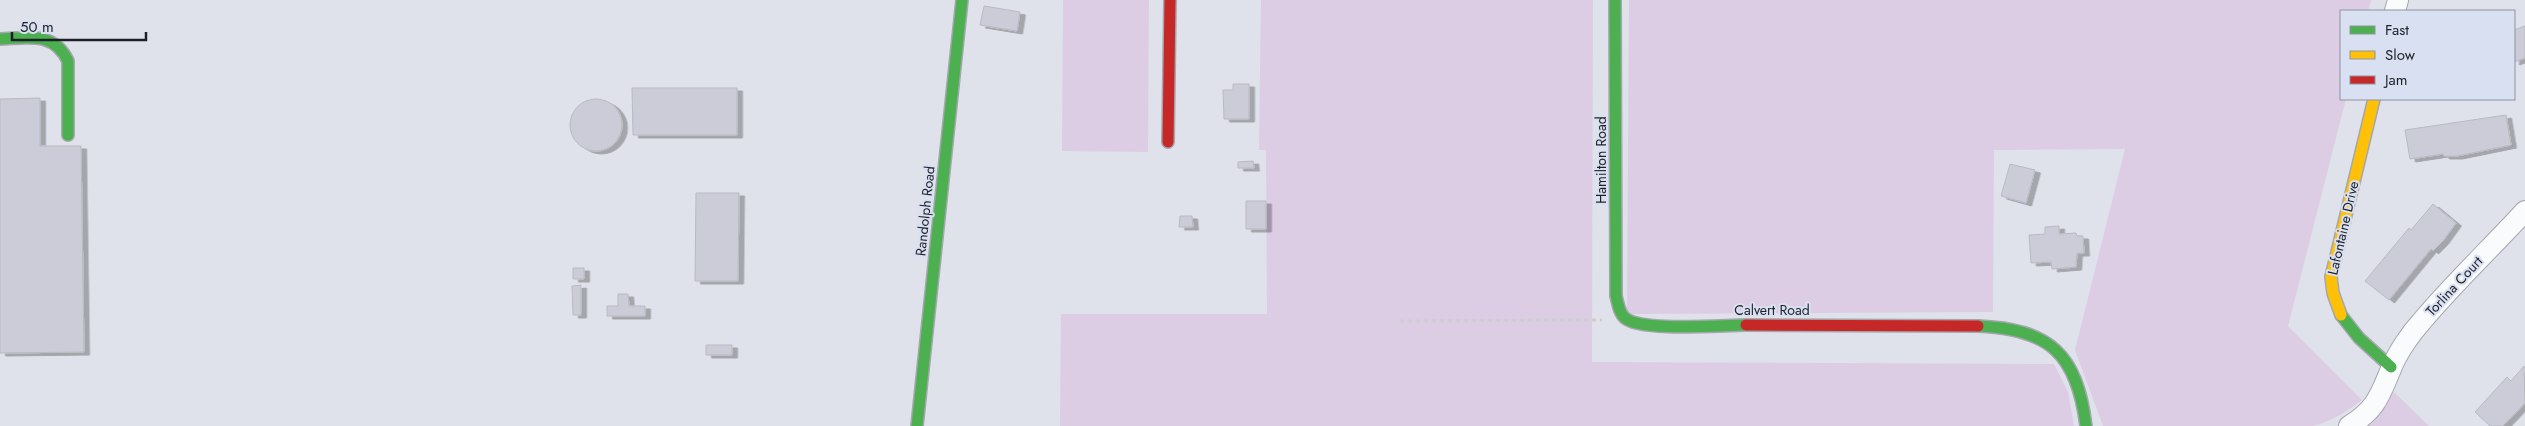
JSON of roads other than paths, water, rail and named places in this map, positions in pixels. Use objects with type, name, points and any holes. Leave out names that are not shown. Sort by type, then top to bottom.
[{"type":"street","name":"Randolph Road","points":[[917,426],[962,0]]},
{"type":"street","points":[[1168,142],[1170,0]]},
{"type":"street","name":"Hamilton Road","points":[[1615,0],[1616,296],[1618,308],[1625,318]]},
{"type":"street","points":[[0,39],[48,39],[58,43],[65,50],[68,61],[68,135]]},
{"type":"street","name":"Lafontaine Drive","points":[[2374,100],[2331,277],[2332,295],[2336,309],[2346,325],[2391,367]]},
{"type":"street","name":"Torlina Court","points":[[2349,426],[2365,416],[2376,403],[2385,388],[2391,367],[2421,322],[2525,211]]},
{"type":"street","name":"Calvert Road","points":[[1625,318],[1646,326],[1879,324],[2000,328],[2027,332],[2059,352],[2072,370],[2079,390],[2086,426]]}]
